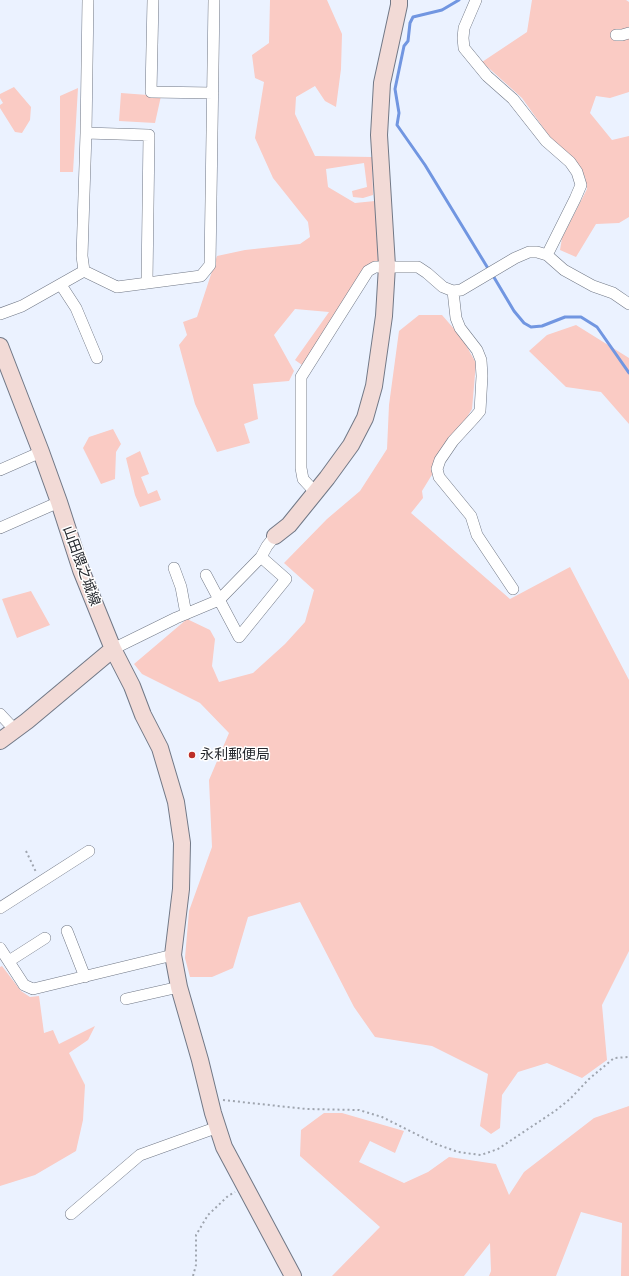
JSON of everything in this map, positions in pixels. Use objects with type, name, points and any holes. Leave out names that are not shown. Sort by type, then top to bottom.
[{"type":"street","points":[[84,271],[82,256],[88,0]]},
{"type":"street","points":[[153,0],[151,92],[213,93]]},
{"type":"street","points":[[84,271],[117,287],[201,276],[210,265],[214,0]]},
{"type":"street","points":[[0,741],[28,721],[113,649],[219,600],[261,557],[266,546],[275,536],[289,525],[351,445],[365,418],[375,379],[384,316],[387,266],[379,135],[382,83],[399,0]]},
{"type":"street","points":[[476,0],[464,28],[464,48],[487,76],[513,99],[546,141],[570,162],[577,172],[581,184],[547,255]]},
{"type":"street","points":[[616,35],[629,33]]},
{"type":"street","points":[[86,133],[149,135],[147,282]]},
{"type":"street","points":[[315,492],[303,479],[301,468],[301,377],[368,271],[375,267],[387,266],[418,267],[443,288],[453,291],[462,290],[496,268],[515,258],[529,252],[537,252],[547,255],[564,270],[593,286],[613,293],[629,304]]},
{"type":"street","points":[[0,314],[22,306],[84,271]]},
{"type":"street","points":[[61,285],[76,308],[97,358]]},
{"type":"street","points":[[453,291],[456,318],[460,328],[477,350],[481,360],[482,376],[480,410],[453,441],[440,460],[437,469],[439,477],[471,516],[477,535],[513,589]]},
{"type":"street","name":"山田隈之城線","points":[[0,346],[41,452],[81,570],[113,649],[132,686],[143,715],[160,748],[176,802],[182,843],[181,890],[173,955],[179,987],[224,1147],[293,1276]]},
{"type":"street","points":[[0,470],[41,452]]},
{"type":"street","points":[[0,528],[59,502]]},
{"type":"street","points":[[206,575],[239,637],[286,579],[261,557]]},
{"type":"street","points":[[174,568],[181,587],[186,614]]},
{"type":"street","points":[[0,714],[15,730]]},
{"type":"street","points":[[0,908],[89,851]]},
{"type":"street","points":[[67,931],[85,977]]},
{"type":"street","points":[[9,961],[45,938]]},
{"type":"street","points":[[0,948],[24,984],[33,989],[173,955]]},
{"type":"street","points":[[126,999],[179,987]]},
{"type":"street","points":[[71,1214],[140,1156],[218,1127]]},
{"type":"path","points":[[26,851],[40,882]]},
{"type":"path","points":[[210,1099],[306,1109],[359,1110],[382,1117],[436,1144],[458,1152],[481,1155],[498,1149],[555,1111],[614,1058],[629,1057]]},
{"type":"path","points":[[193,1276],[196,1266],[196,1235],[208,1215],[228,1196],[244,1186]]},
{"type":"shaded area","points":[[270,0],[327,0],[342,34],[341,69],[336,107],[325,101],[315,86],[296,97],[295,114],[315,156],[372,157],[373,195],[363,198],[353,197],[352,191],[367,187],[364,163],[326,169],[328,187],[355,203],[375,201],[378,261],[367,266],[302,365],[295,360],[329,312],[295,309],[274,335],[294,371],[289,381],[253,384],[258,419],[244,424],[250,443],[217,452],[195,404],[179,345],[187,335],[183,322],[197,317],[217,256],[245,250],[300,244],[310,237],[308,222],[273,178],[255,138],[264,82],[255,78],[252,55],[269,43]]},
{"type":"shaded area","points":[[532,0],[626,0],[629,2],[629,92],[610,98],[596,96],[590,113],[612,140],[629,136],[629,217],[619,223],[596,224],[576,257],[560,250],[562,238],[587,189],[585,177],[578,166],[552,140],[522,98],[482,62],[527,32]]},
{"type":"shaded area","points":[[14,87],[31,107],[30,120],[22,133],[15,132],[0,108],[0,105],[3,103],[0,98],[0,94]]},
{"type":"shaded area","points":[[78,88],[73,172],[60,172],[60,96]]},
{"type":"shaded area","points":[[121,93],[161,96],[155,123],[119,121]]},
{"type":"shaded area","points":[[419,315],[442,315],[462,338],[476,363],[472,409],[422,491],[423,498],[411,513],[510,599],[570,567],[629,680],[629,951],[602,1005],[607,1060],[582,1078],[547,1063],[518,1072],[502,1095],[500,1128],[491,1134],[480,1126],[488,1074],[432,1046],[375,1037],[354,1007],[300,902],[248,917],[233,968],[212,977],[190,977],[185,958],[189,911],[212,847],[209,780],[229,733],[200,703],[142,674],[134,664],[187,619],[210,630],[215,639],[212,666],[219,682],[253,673],[285,644],[305,622],[314,590],[284,563],[327,519],[360,491],[387,449],[389,405],[399,331]]},
{"type":"shaded area","points":[[576,325],[629,358],[629,424],[601,392],[566,387],[529,351],[547,335]]},
{"type":"shaded area","points":[[113,429],[121,444],[116,452],[115,479],[101,484],[83,448],[89,437]]},
{"type":"shaded area","points":[[140,451],[149,474],[141,477],[148,494],[157,490],[161,500],[140,507],[135,495],[126,458]]},
{"type":"shaded area","points":[[31,591],[50,625],[17,638],[2,599]]},
{"type":"shaded area","points":[[2,966],[21,991],[30,997],[39,996],[44,1033],[53,1030],[59,1044],[95,1026],[88,1040],[69,1053],[85,1085],[83,1120],[76,1151],[35,1175],[0,1186],[0,967]]},
{"type":"shaded area","points":[[629,1106],[629,1276],[621,1276],[622,1223],[581,1212],[556,1276],[489,1276],[491,1271],[490,1243],[464,1276],[332,1276],[380,1227],[300,1156],[301,1130],[324,1113],[342,1113],[404,1131],[395,1153],[370,1141],[359,1162],[404,1183],[428,1172],[449,1157],[496,1164],[509,1195],[524,1172],[594,1118]]},
{"type":"waterway","points":[[459,0],[442,10],[413,17],[410,23],[408,41],[404,46],[395,89],[399,113],[397,125],[425,165],[489,270]]},
{"type":"waterway","points":[[492,274],[514,311],[524,323],[531,327],[542,326],[565,317],[581,317],[597,327],[629,373]]},
{"type":"place","name":"永利郵便局","points":[[192,755]]}]
